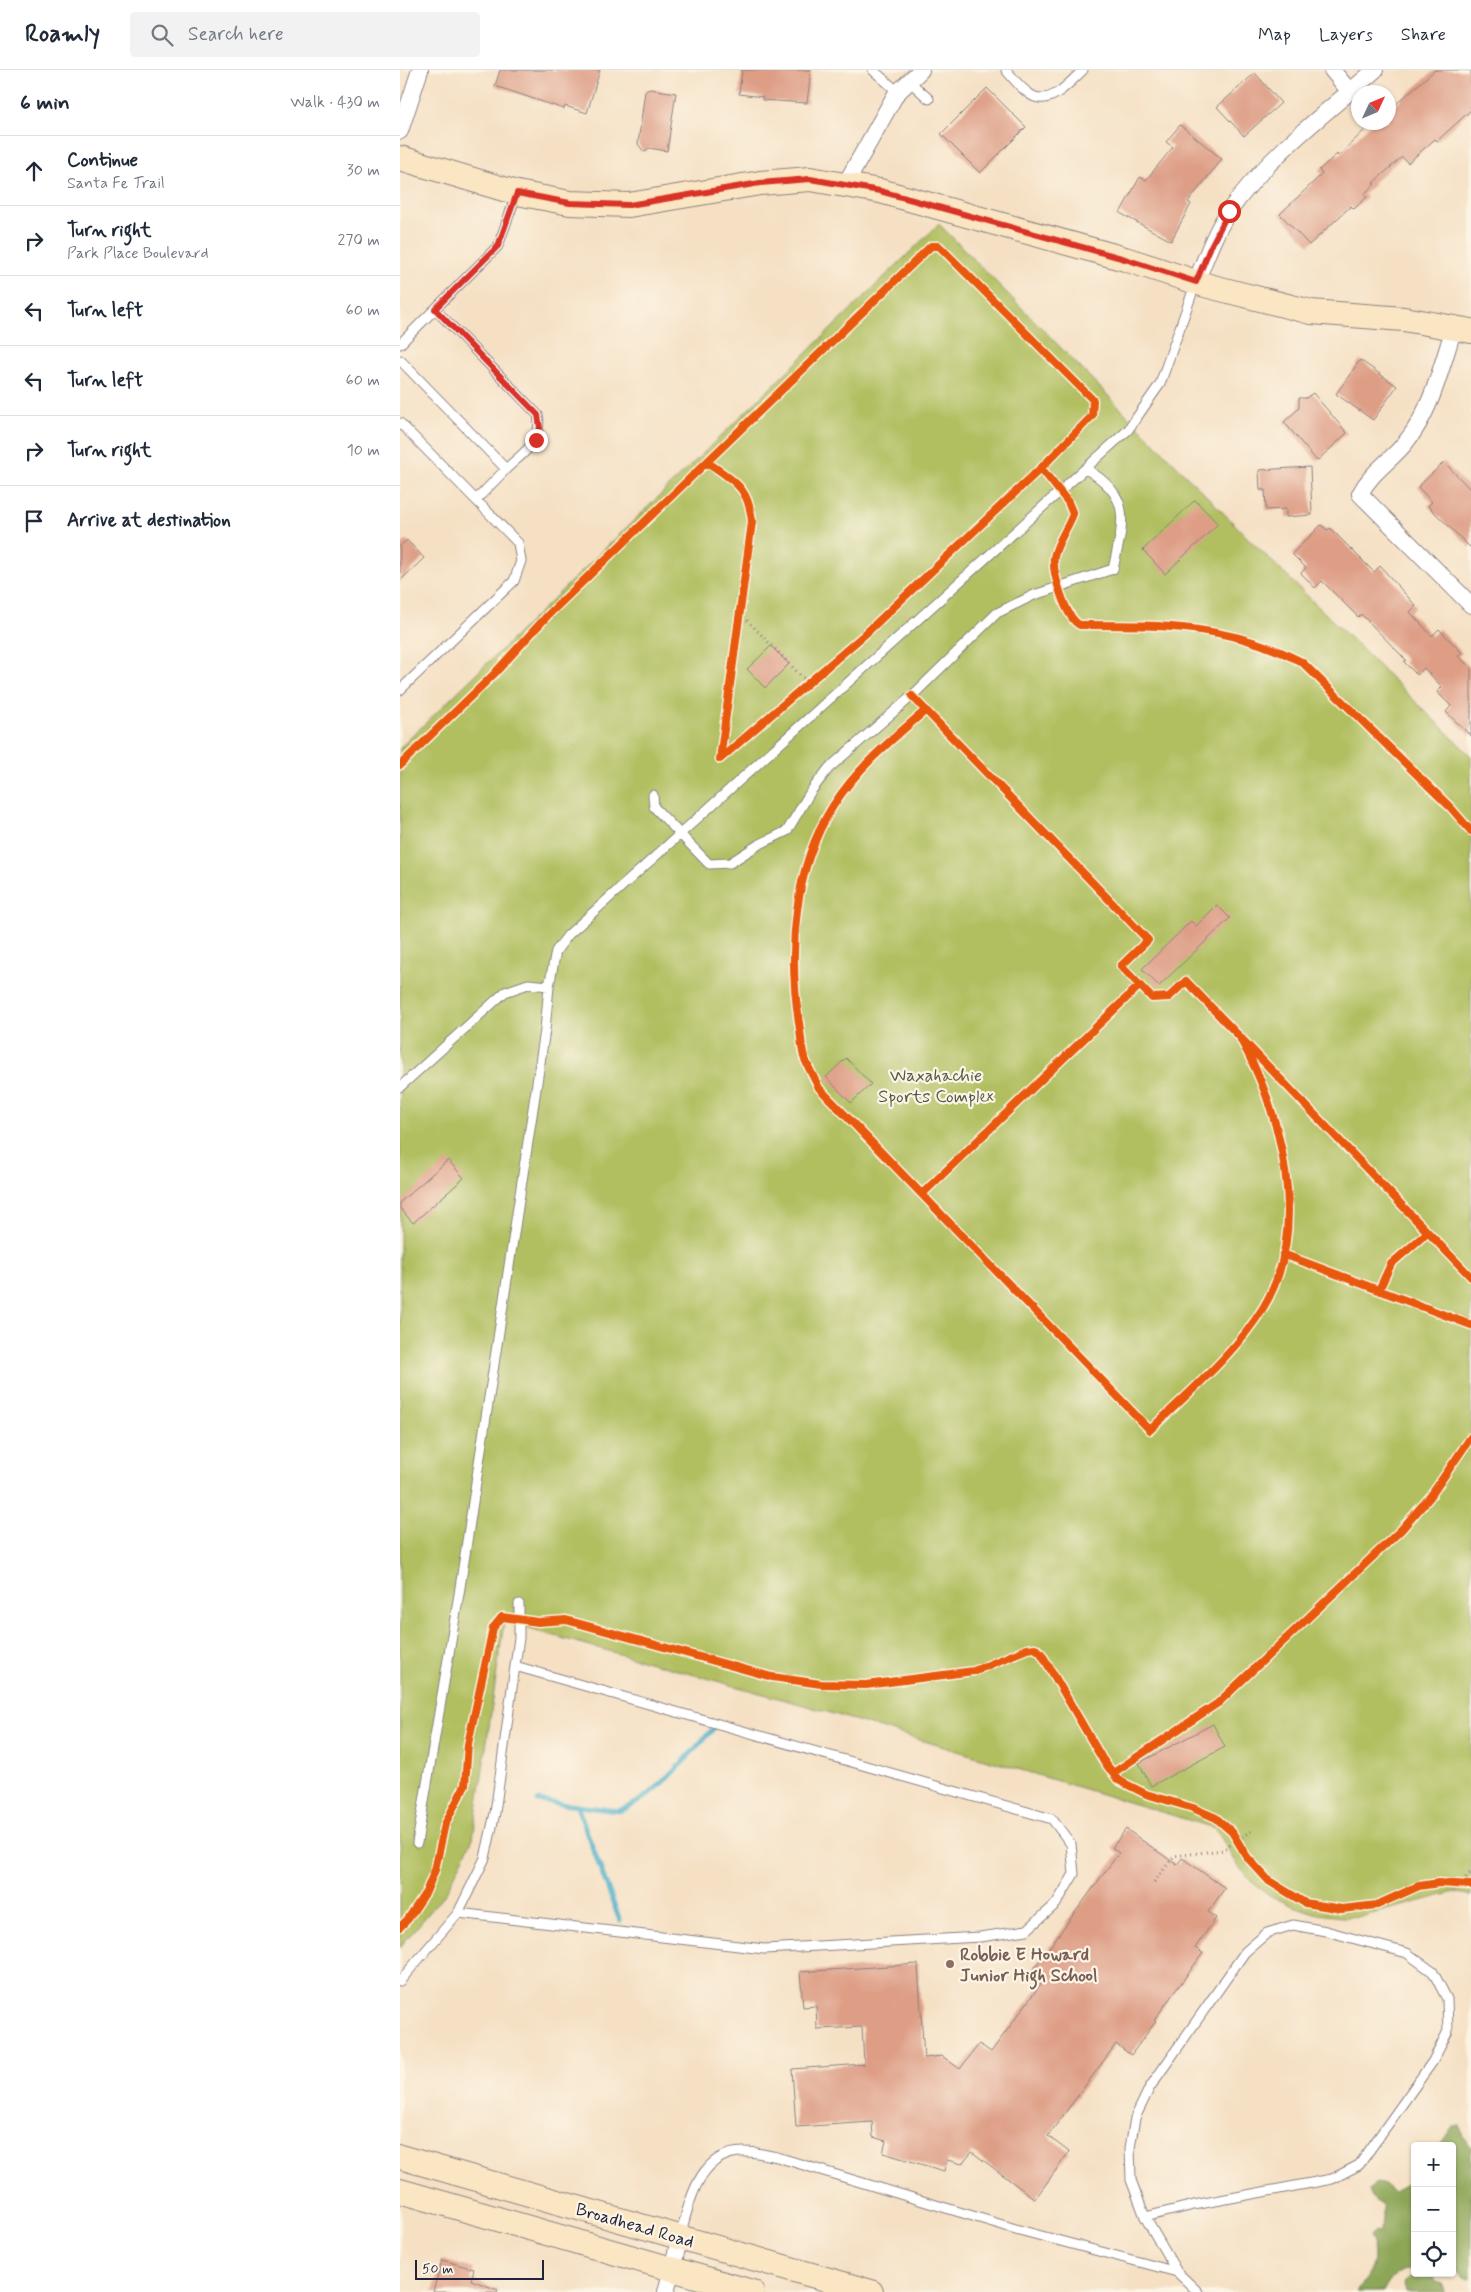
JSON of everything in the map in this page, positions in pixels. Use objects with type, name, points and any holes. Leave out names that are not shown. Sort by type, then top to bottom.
[{"type":"street","points":[[400,131],[420,70]]},
{"type":"street","points":[[1332,70],[1350,92]]},
{"type":"street","points":[[1196,282],[1210,248],[1229,211],[1261,171],[1375,70]]},
{"type":"street","points":[[845,185],[909,81]]},
{"type":"street","points":[[400,158],[517,193],[570,203],[629,205],[760,183],[810,179],[889,193],[1125,259],[1196,282],[1311,312],[1404,320],[1462,329],[1428,407],[1406,442],[1367,480],[1360,494],[1471,604]]},
{"type":"street","name":"Broadhead Road","points":[[400,2157],[871,2292]]},
{"type":"street","name":"Broadhead Road","points":[[400,2191],[752,2292]]},
{"type":"street","points":[[666,2292],[680,2237]]},
{"type":"lane","points":[[873,70],[909,81],[929,99]]},
{"type":"lane","points":[[1006,70],[1031,96],[1047,98],[1061,90],[1082,70]]},
{"type":"lane","points":[[400,344],[498,246],[517,193]]},
{"type":"lane","points":[[417,1843],[461,1585],[546,1030],[549,986],[556,951],[568,935],[1128,430],[1160,384],[1196,282]]},
{"type":"lane","points":[[435,309],[538,415],[540,428],[536,440],[476,500]]},
{"type":"lane","points":[[400,360],[506,470]]},
{"type":"lane","points":[[400,422],[518,543],[521,562],[514,581],[400,690]]},
{"type":"lane","points":[[653,795],[654,807],[709,864],[730,863],[758,845],[787,831],[811,791],[829,768],[912,696],[997,613],[1034,595],[1113,569],[1123,520],[1117,498],[1103,479],[1086,469]]},
{"type":"lane","points":[[400,1087],[505,992],[528,984],[549,986]]},
{"type":"lane","points":[[400,1981],[458,1913],[485,1858],[495,1813],[515,1666],[519,1604]]},
{"type":"lane","points":[[458,1913],[764,1950],[980,1937],[1027,1930],[1056,1904],[1074,1874],[1071,1844],[1052,1819],[515,1666]]},
{"type":"lane","points":[[1145,2217],[1194,2204],[1332,2179],[1359,2165],[1433,2061],[1448,2031],[1447,1999],[1433,1972],[1407,1953],[1326,1931],[1293,1925],[1267,1933],[1245,1952],[1150,2088],[1135,2118],[1130,2148],[1131,2180],[1145,2217],[1177,2272],[1198,2292]]},
{"type":"lane","points":[[680,2237],[695,2186],[706,2168],[720,2156],[744,2152],[777,2157],[1019,2230],[1177,2272]]},
{"type":"path","points":[[740,613],[807,682]]},
{"type":"path","points":[[1154,1882],[1174,1856],[1223,1850],[1254,1829]]},
{"type":"path","points":[[1459,1884],[1471,1872]]},
{"type":"green space","name":"Waxahachie Sports Complex","points":[[939,224],[1249,539],[1471,756],[1471,1896],[1455,1892],[1364,1916],[1343,1917],[1318,1914],[1271,1896],[1252,1882],[1239,1867],[1215,1828],[807,1706],[504,1622],[473,1838],[445,1894],[400,1947],[400,748]]},
{"type":"green space","points":[[1453,2126],[1460,2126],[1463,2137],[1471,2147],[1471,2279],[1464,2278],[1456,2268],[1456,2142],[1442,2142]]},
{"type":"green space","points":[[1411,2182],[1411,2270],[1399,2272],[1395,2275],[1383,2292],[1357,2292],[1372,2268],[1374,2253],[1369,2236],[1375,2231],[1379,2232],[1383,2220],[1383,2207],[1371,2197],[1368,2190],[1377,2183],[1386,2185],[1393,2192]]},
{"type":"green space","points":[[1413,2277],[1433,2277],[1436,2282],[1443,2284],[1445,2292],[1406,2292],[1405,2283]]},
{"type":"building","points":[[500,70],[600,70],[587,113],[565,106],[564,109],[495,86]]},
{"type":"building","points":[[742,70],[811,70],[807,103],[762,100],[763,97],[739,94]]},
{"type":"building","points":[[1435,70],[1471,70],[1471,110],[1437,141],[1435,139],[1408,163],[1402,157],[1373,183],[1375,184],[1364,194],[1367,197],[1354,209],[1351,206],[1309,245],[1280,214],[1322,174],[1319,170],[1337,154],[1338,156],[1365,130],[1396,130],[1396,104]]},
{"type":"building","points":[[1255,73],[1281,103],[1244,136],[1217,107]]},
{"type":"building","points":[[987,88],[1026,127],[980,173],[941,134]]},
{"type":"building","points":[[650,89],[676,93],[667,151],[649,148],[644,152],[638,144],[645,91]]},
{"type":"building","points":[[1180,125],[1222,159],[1188,202],[1191,204],[1171,241],[1120,213],[1140,177],[1146,180],[1173,147],[1166,142]]},
{"type":"building","points":[[1360,360],[1397,386],[1373,420],[1336,394]]},
{"type":"building","points":[[1313,393],[1347,433],[1317,461],[1284,422],[1299,408],[1299,398],[1306,398]]},
{"type":"building","points":[[1444,462],[1471,490],[1471,548],[1428,506],[1432,502],[1418,487]]},
{"type":"building","points":[[1310,467],[1312,515],[1286,517],[1286,509],[1266,510],[1265,490],[1260,490],[1259,470]]},
{"type":"building","points":[[1195,500],[1218,524],[1165,574],[1143,550]]},
{"type":"building","points":[[1321,525],[1327,530],[1330,528],[1374,572],[1380,566],[1416,606],[1410,612],[1432,636],[1439,629],[1462,653],[1458,656],[1471,668],[1471,736],[1446,712],[1451,706],[1437,692],[1442,687],[1424,668],[1417,675],[1404,662],[1406,660],[1361,614],[1358,617],[1322,581],[1315,588],[1301,573],[1306,568],[1292,554]]},
{"type":"building","points":[[407,540],[424,558],[400,581],[400,546]]},
{"type":"building","points":[[771,646],[789,664],[765,688],[747,669]]},
{"type":"building","points":[[1217,905],[1230,918],[1159,986],[1142,969],[1191,921],[1196,926]]},
{"type":"building","points":[[846,1058],[871,1084],[851,1103],[826,1077]]},
{"type":"building","points":[[448,1160],[464,1178],[413,1223],[400,1208],[400,1202]]},
{"type":"building","points":[[1213,1724],[1225,1747],[1151,1786],[1139,1763]]},
{"type":"building","points":[[1126,1829],[1177,1865],[1182,1858],[1225,1888],[1208,1912],[1216,1918],[1195,1948],[1203,1953],[1154,2020],[1156,2021],[1131,2055],[1116,2044],[1048,2136],[1069,2152],[1035,2199],[972,2152],[962,2164],[947,2160],[944,2171],[883,2153],[886,2141],[873,2137],[872,2122],[796,2127],[792,2069],[864,2064],[862,2027],[817,2029],[816,2006],[803,2007],[800,1972],[918,1964],[924,2058],[942,2056],[960,2069],[979,2044],[991,2052],[1043,1981],[1031,1972],[1119,1853],[1112,1848]]},
{"type":"building","points":[[442,2260],[474,2269],[471,2280],[498,2290],[497,2292],[433,2292]]},
{"type":"waterway","points":[[538,1801],[618,1811],[631,1805],[657,1787],[713,1729]]},
{"type":"waterway","points":[[577,1806],[620,1921]]},
{"type":"cycle path","points":[[400,765],[494,674],[549,614],[931,246],[939,246],[1093,400],[1092,416],[1041,468],[1068,502],[1073,514],[1058,546],[1054,557],[1054,564],[1061,595],[1075,621],[1080,625],[1139,625],[1194,629],[1248,640],[1302,662],[1451,808],[1471,831]]},
{"type":"cycle path","points":[[707,462],[732,480],[744,493],[748,501],[752,522],[720,759],[864,635],[1041,468]]},
{"type":"cycle path","points":[[912,696],[1148,940],[1121,966],[1152,998],[1169,997],[1186,981],[1471,1277]]},
{"type":"cycle path","points":[[926,710],[876,755],[842,792],[820,830],[809,856],[802,883],[794,939],[796,996],[804,1057],[819,1088],[1150,1430],[1239,1342],[1263,1308],[1278,1277],[1286,1243],[1288,1208],[1285,1172],[1279,1137],[1256,1070],[1241,1040]]},
{"type":"cycle path","points":[[922,1194],[1140,985]]},
{"type":"cycle path","points":[[1379,1290],[1391,1264],[1428,1232]]},
{"type":"cycle path","points":[[1283,1254],[1471,1325]]},
{"type":"cycle path","points":[[1113,1773],[1218,1703],[1401,1530],[1430,1497],[1471,1437]]},
{"type":"cycle path","points":[[400,1927],[408,1919],[426,1892],[435,1870],[445,1824],[465,1785],[468,1744],[493,1628],[502,1617],[538,1622],[566,1620],[772,1677],[821,1684],[866,1685],[974,1671],[1027,1649],[1035,1648],[1041,1653],[1103,1760],[1118,1780],[1146,1794],[1193,1808],[1216,1818],[1232,1832],[1247,1857],[1269,1881],[1305,1903],[1342,1909],[1377,1905],[1419,1886],[1439,1883],[1471,1885]]},
{"type":"place","name":"Robbie E Howard Junior High School","points":[[950,1964]]},
{"type":"route","points":[[536,440],[540,428],[538,415],[435,309],[498,246],[517,193],[570,203],[629,205],[760,183],[810,179],[880,191],[1125,259],[1196,282],[1210,248],[1229,211]]}]
